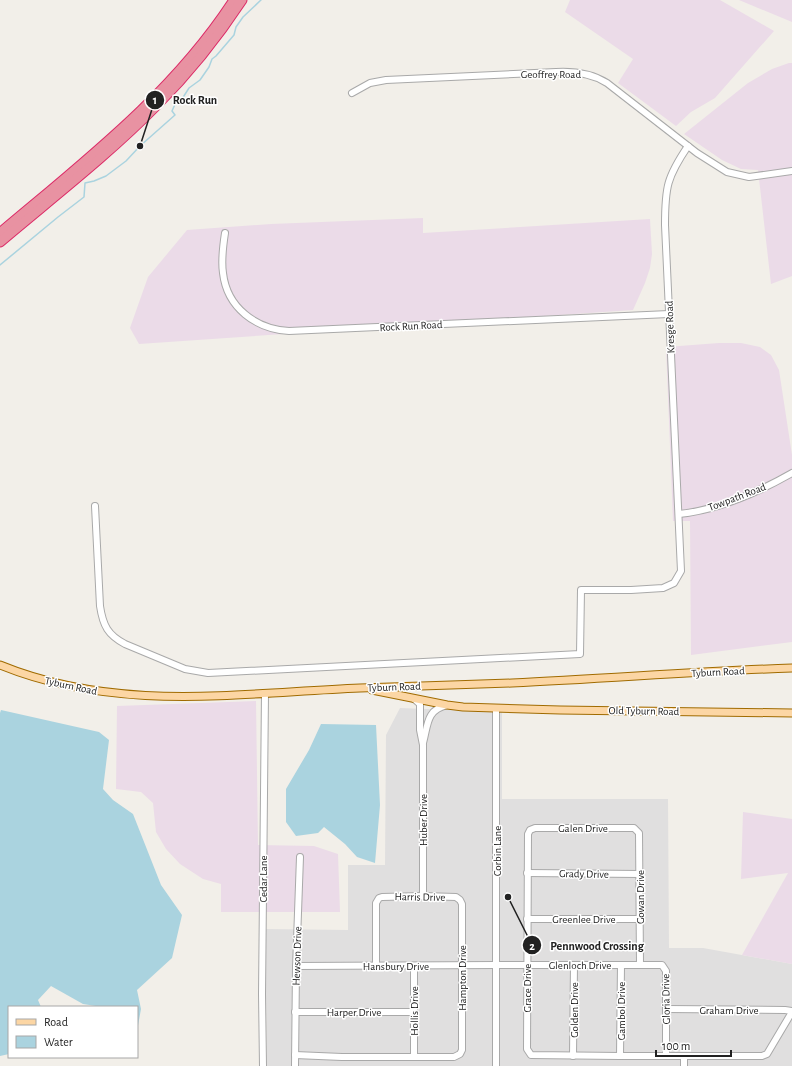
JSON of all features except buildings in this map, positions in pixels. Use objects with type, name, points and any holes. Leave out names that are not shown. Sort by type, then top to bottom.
[{"type":"highway","points":[[0,233],[116,135],[151,102],[199,48],[234,0]]},
{"type":"highway","points":[[0,242],[115,144],[156,106],[204,52],[242,0]]},
{"type":"main road","name":"Tyburn Road","points":[[0,665],[24,675],[59,684],[114,694],[151,697],[512,683],[792,667]]},
{"type":"main road","name":"Old Tyburn Road","points":[[360,688],[447,705],[496,708],[792,713]]},
{"type":"street","name":"Geoffrey Road","points":[[352,93],[370,83],[386,80],[581,72],[599,78],[607,83],[688,146],[720,168],[741,176],[756,177],[792,171]]},
{"type":"street","name":"Kresge Road","points":[[95,506],[100,606],[103,619],[109,633],[115,639],[125,644],[190,670],[208,673],[580,654],[581,590],[660,588],[674,583],[681,571],[665,225],[666,190],[671,172],[688,146]]},
{"type":"street","name":"Rock Run Road","points":[[225,233],[222,264],[228,292],[237,306],[249,318],[274,329],[289,331],[669,314]]},
{"type":"street","name":"Towpath Road","points":[[679,514],[709,509],[738,499],[760,490],[792,473]]},
{"type":"street","name":"Cedar Lane","points":[[263,1066],[262,994],[265,693]]},
{"type":"street","name":"Huber Drive","points":[[414,699],[420,704],[420,730],[423,745],[424,896]]},
{"type":"street","name":"Huber Drive","points":[[423,745],[432,714],[437,708],[447,705]]},
{"type":"street","name":"Corbin Lane","points":[[496,708],[496,1066]]},
{"type":"street","name":"Galen Drive","points":[[530,830],[535,828],[637,829]]},
{"type":"street","name":"Gowan Drive","points":[[637,829],[640,833],[640,965]]},
{"type":"street","name":"Grace Drive","points":[[530,830],[528,834],[527,919],[528,1051],[534,1056],[765,1055],[792,1011]]},
{"type":"street","name":"Hewson Drive","points":[[295,1066],[296,966],[300,858]]},
{"type":"street","name":"Grady Drive","points":[[528,873],[640,874]]},
{"type":"street","name":"Harris Drive","points":[[376,966],[376,903],[379,898],[424,896],[456,897],[460,900]]},
{"type":"street","name":"Hampton Drive","points":[[414,1057],[454,1057],[459,1056],[462,1050],[462,904],[460,900]]},
{"type":"street","name":"Greenlee Drive","points":[[527,919],[640,919]]},
{"type":"street","name":"Glenloch Drive","points":[[496,965],[640,965]]},
{"type":"street","name":"Hansbury Drive","points":[[296,966],[496,965]]},
{"type":"street","name":"Golden Drive","points":[[574,965],[574,1056]]},
{"type":"street","name":"Gambol Drive","points":[[620,1056],[621,965]]},
{"type":"street","name":"Gloria Drive","points":[[640,965],[661,965],[666,971],[666,1056]]},
{"type":"street","name":"Hollis Drive","points":[[414,966],[414,1057]]},
{"type":"street","name":"Graham Drive","points":[[666,1009],[792,1011]]},
{"type":"street","name":"Harper Drive","points":[[295,1012],[414,1012]]},
{"type":"street","points":[[295,1055],[342,1057],[414,1057]]},
{"type":"street","points":[[684,1056],[684,1066]]},
{"type":"shaded area","points":[[570,0],[720,0],[774,31],[715,98],[691,112],[676,126],[618,83],[633,59],[565,12]]},
{"type":"shaded area","points":[[739,0],[792,0],[792,22]]},
{"type":"shaded area","points":[[792,63],[792,276],[771,284],[758,170],[741,169],[722,160],[684,134],[748,83],[772,69]]},
{"type":"shaded area","points":[[423,218],[423,233],[650,219],[652,254],[650,268],[633,310],[139,344],[130,328],[148,277],[187,230],[271,224]]},
{"type":"shaded area","points":[[741,343],[760,347],[771,355],[779,370],[792,455],[792,642],[691,655],[690,521],[673,521],[666,347]]},
{"type":"shaded area","points":[[256,701],[258,845],[314,846],[338,854],[340,912],[221,912],[221,884],[203,879],[180,864],[166,849],[156,832],[153,803],[141,792],[116,789],[117,706]]},
{"type":"shaded area","points":[[400,708],[502,712],[502,799],[668,799],[669,948],[703,948],[792,964],[792,1066],[267,1066],[265,929],[348,930],[348,865],[385,865],[386,735]]},
{"type":"shaded area","points":[[743,812],[792,819],[792,964],[742,955],[788,873],[741,879]]},
{"type":"water","points":[[1,710],[99,732],[109,740],[103,789],[113,800],[133,814],[161,885],[182,915],[172,958],[137,990],[141,1009],[138,1026],[138,1006],[96,1006],[83,1004],[51,986],[38,1000],[41,1006],[8,1006],[8,1054],[0,1056]]},
{"type":"water","points":[[321,724],[376,725],[380,805],[375,863],[357,857],[345,844],[324,827],[318,833],[296,836],[286,822],[286,789],[309,750]]},
{"type":"waterway","points":[[0,265],[84,197],[85,183],[106,176],[126,161],[140,146],[175,115],[172,111],[176,102],[182,99],[189,88],[200,80],[209,67],[212,59],[234,35],[236,27],[243,17],[261,0]]},
{"type":"place","name":"Rock Run","points":[[140,146]]},
{"type":"place","name":"Pennwood Crossing","points":[[508,897]]}]
